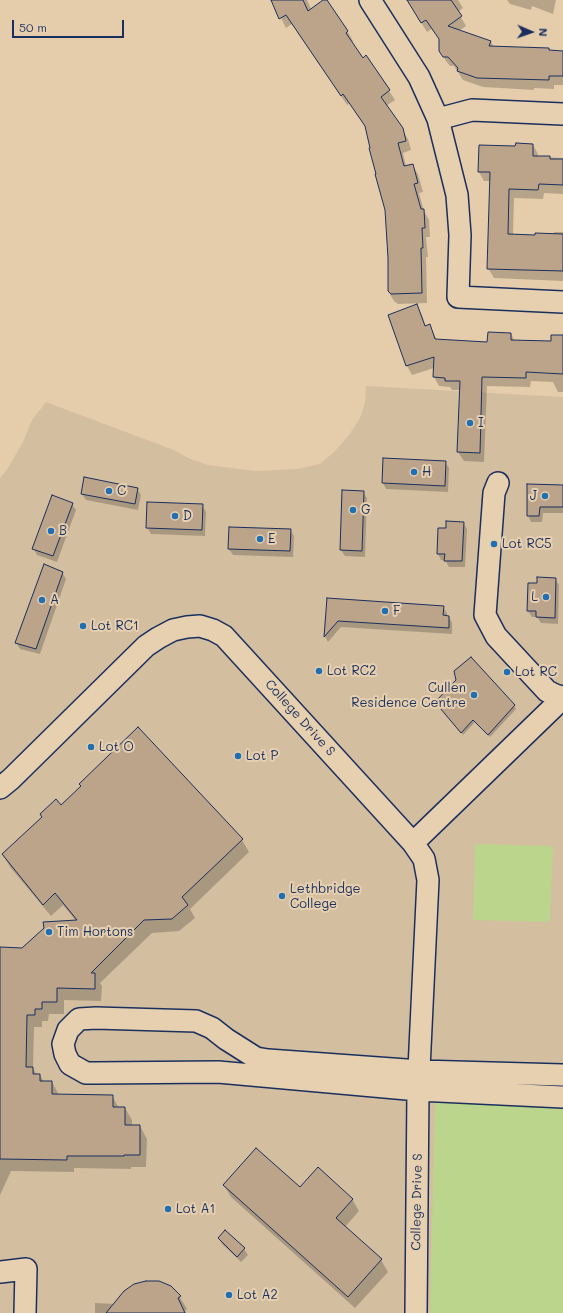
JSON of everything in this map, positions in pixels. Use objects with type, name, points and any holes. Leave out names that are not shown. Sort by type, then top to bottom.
[{"type":"street","points":[[370,0],[419,77],[438,119],[457,195],[460,235],[458,297],[563,302]]},
{"type":"street","points":[[438,119],[472,110],[563,114]]},
{"type":"street","points":[[413,843],[563,698],[547,691],[496,636],[485,616],[494,493],[498,483]]},
{"type":"street","name":"College Drive S","points":[[0,788],[11,779],[146,646],[173,630],[200,626],[213,630],[224,636],[413,843],[424,859],[428,880],[419,1080],[416,1313]]},
{"type":"street","points":[[563,1075],[419,1080],[218,1072],[86,1072],[70,1064],[65,1054],[63,1044],[68,1030],[79,1019],[96,1018],[196,1021],[212,1028],[226,1039],[256,1058],[419,1080],[563,1097]]},
{"type":"street","points":[[218,1072],[226,1039]]},
{"type":"street","points":[[0,1272],[26,1268],[25,1313]]},
{"type":"shaded area","name":"Lethbridge College","points":[[366,386],[563,397],[563,1313],[0,1313],[0,478],[8,468],[23,442],[32,420],[46,402],[174,450],[188,458],[208,465],[255,471],[297,469],[320,464],[334,452],[349,435],[360,418],[365,403]]},
{"type":"green space","points":[[475,844],[553,846],[550,922],[473,920]]},
{"type":"green space","points":[[435,1099],[563,1104],[563,1313],[430,1313]]},
{"type":"building","points":[[271,0],[303,0],[308,11],[323,0],[327,0],[348,31],[346,33],[363,58],[366,55],[390,90],[381,97],[403,128],[406,141],[398,143],[404,166],[413,164],[418,183],[414,184],[421,209],[424,209],[425,228],[422,228],[423,248],[421,248],[422,293],[391,294],[388,291],[388,258],[385,210],[375,174],[365,126],[343,94],[341,96],[286,15],[279,19]]},
{"type":"building","points":[[407,0],[451,0],[462,16],[448,26],[491,41],[489,46],[549,48],[549,50],[563,51],[563,76],[549,76],[549,80],[477,78],[457,71],[458,68],[448,57],[443,57],[439,51],[439,39],[426,20],[421,23]]},
{"type":"building","points":[[516,143],[533,144],[533,156],[550,156],[550,159],[563,159],[563,185],[539,184],[538,190],[509,189],[508,234],[563,234],[563,271],[487,269],[490,172],[478,172],[479,145],[515,146]]},
{"type":"building","points":[[417,304],[425,326],[430,324],[435,339],[487,342],[488,332],[511,333],[511,340],[551,341],[551,335],[563,335],[563,374],[526,372],[526,378],[482,377],[480,453],[457,452],[460,381],[445,381],[445,378],[433,377],[434,357],[406,366],[388,315]]},
{"type":"building","name":"H","points":[[383,458],[446,461],[445,486],[382,483]]},
{"type":"building","name":"C","points":[[84,477],[138,488],[135,504],[81,494]]},
{"type":"building","name":"J","points":[[527,484],[563,485],[563,507],[540,507],[539,516],[527,516]]},
{"type":"building","name":"G","points":[[342,490],[364,491],[362,551],[340,550]]},
{"type":"building","name":"B","points":[[52,495],[73,503],[53,556],[32,549]]},
{"type":"building","name":"D","points":[[147,502],[203,504],[202,530],[146,528]]},
{"type":"building","points":[[446,521],[464,522],[462,561],[444,561],[445,554],[437,554],[438,528],[446,528]]},
{"type":"building","name":"E","points":[[229,527],[291,529],[290,551],[228,549]]},
{"type":"building","name":"A","points":[[44,564],[63,572],[36,649],[15,643]]},
{"type":"building","name":"L","points":[[537,577],[556,578],[555,618],[536,617],[536,611],[527,611],[528,583],[537,583]]},
{"type":"building","name":"F","points":[[327,598],[444,606],[443,615],[449,616],[449,628],[338,621],[324,637]]},
{"type":"building","name":"Cullen Residence Centre","points":[[471,657],[515,705],[488,735],[473,720],[461,733],[435,702],[456,680],[454,671]]},
{"type":"building","points":[[138,727],[243,839],[182,897],[188,905],[172,919],[144,920],[91,973],[95,973],[95,989],[57,988],[57,1002],[42,1002],[42,1009],[35,1009],[35,1015],[27,1015],[26,1067],[33,1067],[33,1074],[40,1074],[40,1081],[52,1081],[52,1094],[113,1095],[113,1107],[125,1107],[125,1125],[140,1125],[140,1155],[67,1156],[67,1160],[0,1159],[0,947],[22,948],[44,928],[43,922],[77,920],[55,893],[43,905],[2,854],[42,817],[40,814],[56,799],[61,805],[81,786],[79,784]]},
{"type":"building","points":[[256,1148],[300,1187],[318,1167],[353,1199],[336,1218],[382,1259],[348,1297],[223,1185]]},
{"type":"building","points":[[225,1230],[245,1248],[237,1257],[218,1238]]},
{"type":"building","points":[[146,1281],[159,1281],[171,1286],[181,1296],[178,1298],[185,1313],[106,1313],[124,1291],[134,1284]]},
{"type":"place","name":"I","points":[[470,423]]},
{"type":"place","name":"H","points":[[414,472]]},
{"type":"place","name":"C","points":[[109,491]]},
{"type":"place","name":"J","points":[[545,496]]},
{"type":"place","name":"G","points":[[353,510]]},
{"type":"place","name":"D","points":[[175,516]]},
{"type":"place","name":"B","points":[[51,531]]},
{"type":"place","name":"E","points":[[260,539]]},
{"type":"place","name":"Lot RC5","points":[[494,544]]},
{"type":"place","name":"L","points":[[546,597]]},
{"type":"place","name":"A","points":[[42,600]]},
{"type":"place","name":"F","points":[[385,611]]},
{"type":"place","name":"Lot RC1","points":[[83,626]]},
{"type":"place","name":"Lot RC2","points":[[319,671]]},
{"type":"place","name":"Lot RC","points":[[507,672]]},
{"type":"place","name":"Cullen Residence Centre","points":[[474,695]]},
{"type":"place","name":"Lot O","points":[[91,747]]},
{"type":"place","name":"Lot P","points":[[238,756]]},
{"type":"place","name":"Lethbridge College","points":[[282,896]]},
{"type":"place","name":"Tim Hortons","points":[[49,932]]},
{"type":"place","name":"Lot A1","points":[[168,1209]]},
{"type":"place","name":"Lot A2","points":[[229,1295]]}]
